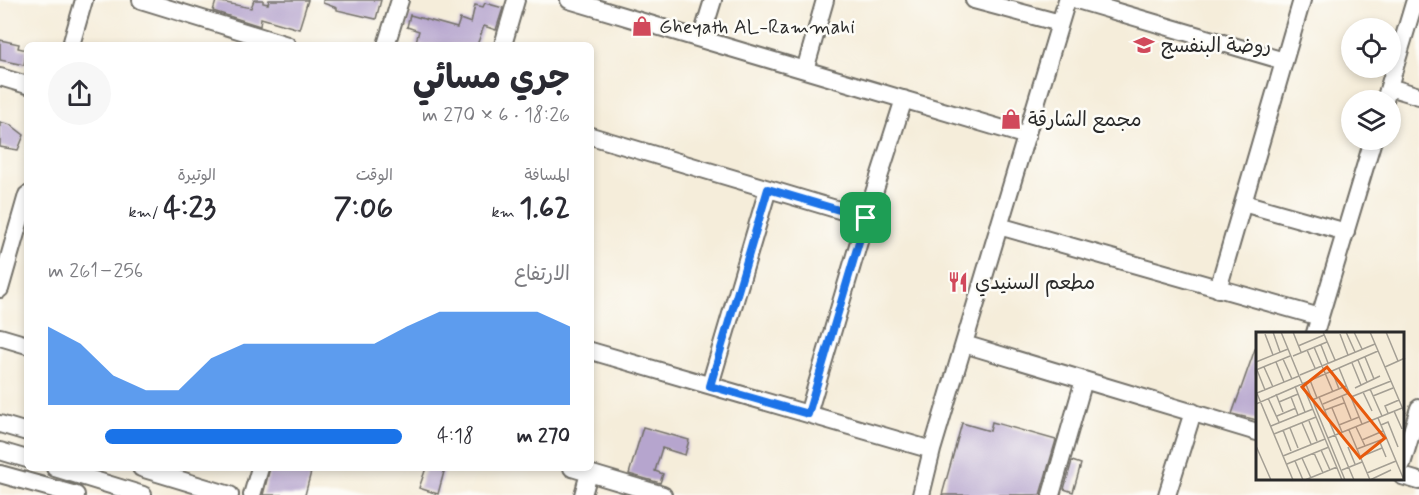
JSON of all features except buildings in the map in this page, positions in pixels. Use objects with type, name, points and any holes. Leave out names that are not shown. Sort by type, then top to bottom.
[{"type":"street","points":[[71,42],[84,0]]},
{"type":"street","points":[[141,0],[277,42]]},
{"type":"street","points":[[387,42],[400,0]]},
{"type":"street","points":[[504,42],[516,0]]},
{"type":"street","points":[[701,39],[712,0]]},
{"type":"street","points":[[805,70],[825,0]]},
{"type":"street","points":[[974,0],[1060,23]]},
{"type":"street","points":[[921,495],[932,450],[1067,0]]},
{"type":"street","points":[[1077,0],[1284,62]]},
{"type":"street","points":[[1218,288],[1302,0]]},
{"type":"street","points":[[1388,90],[1415,0]]},
{"type":"street","points":[[580,2],[1026,136]]},
{"type":"street","points":[[0,77],[24,84]]},
{"type":"street","points":[[1401,95],[1419,96]]},
{"type":"street","points":[[808,414],[904,99]]},
{"type":"street","points":[[594,140],[866,218]]},
{"type":"street","points":[[999,226],[1218,288],[1317,325],[1370,150]]},
{"type":"street","points":[[710,386],[768,189]]},
{"type":"street","points":[[1243,202],[1346,232]]},
{"type":"street","points":[[0,289],[24,205]]},
{"type":"street","points":[[0,338],[24,344]]},
{"type":"street","points":[[964,344],[1256,432]]},
{"type":"street","points":[[594,352],[932,450]]},
{"type":"street","points":[[1051,495],[1084,380]]},
{"type":"street","points":[[1404,457],[1419,408]]},
{"type":"street","points":[[1167,495],[1193,412]]},
{"type":"street","points":[[0,424],[24,431]]},
{"type":"street","points":[[0,451],[24,458]]},
{"type":"street","points":[[65,471],[143,495]]},
{"type":"street","points":[[151,471],[230,495]]},
{"type":"street","points":[[252,495],[259,471]]},
{"type":"street","points":[[580,471],[663,495]]},
{"type":"street","points":[[0,474],[76,495]]},
{"type":"street","points":[[583,495],[589,474]]},
{"type":"street","points":[[1404,477],[1419,481]]},
{"type":"place","name":"Gheyath AL-Rammahi","points":[[642,26]]},
{"type":"place","name":"روضة البنفسج","points":[[1144,45]]},
{"type":"place","name":"مجمع الشارقة","points":[[1011,119]]},
{"type":"place","name":"مطعم السنيدي","points":[[958,282]]},
{"type":"route","points":[[768,189],[866,218],[808,414],[710,386],[768,189]]}]
